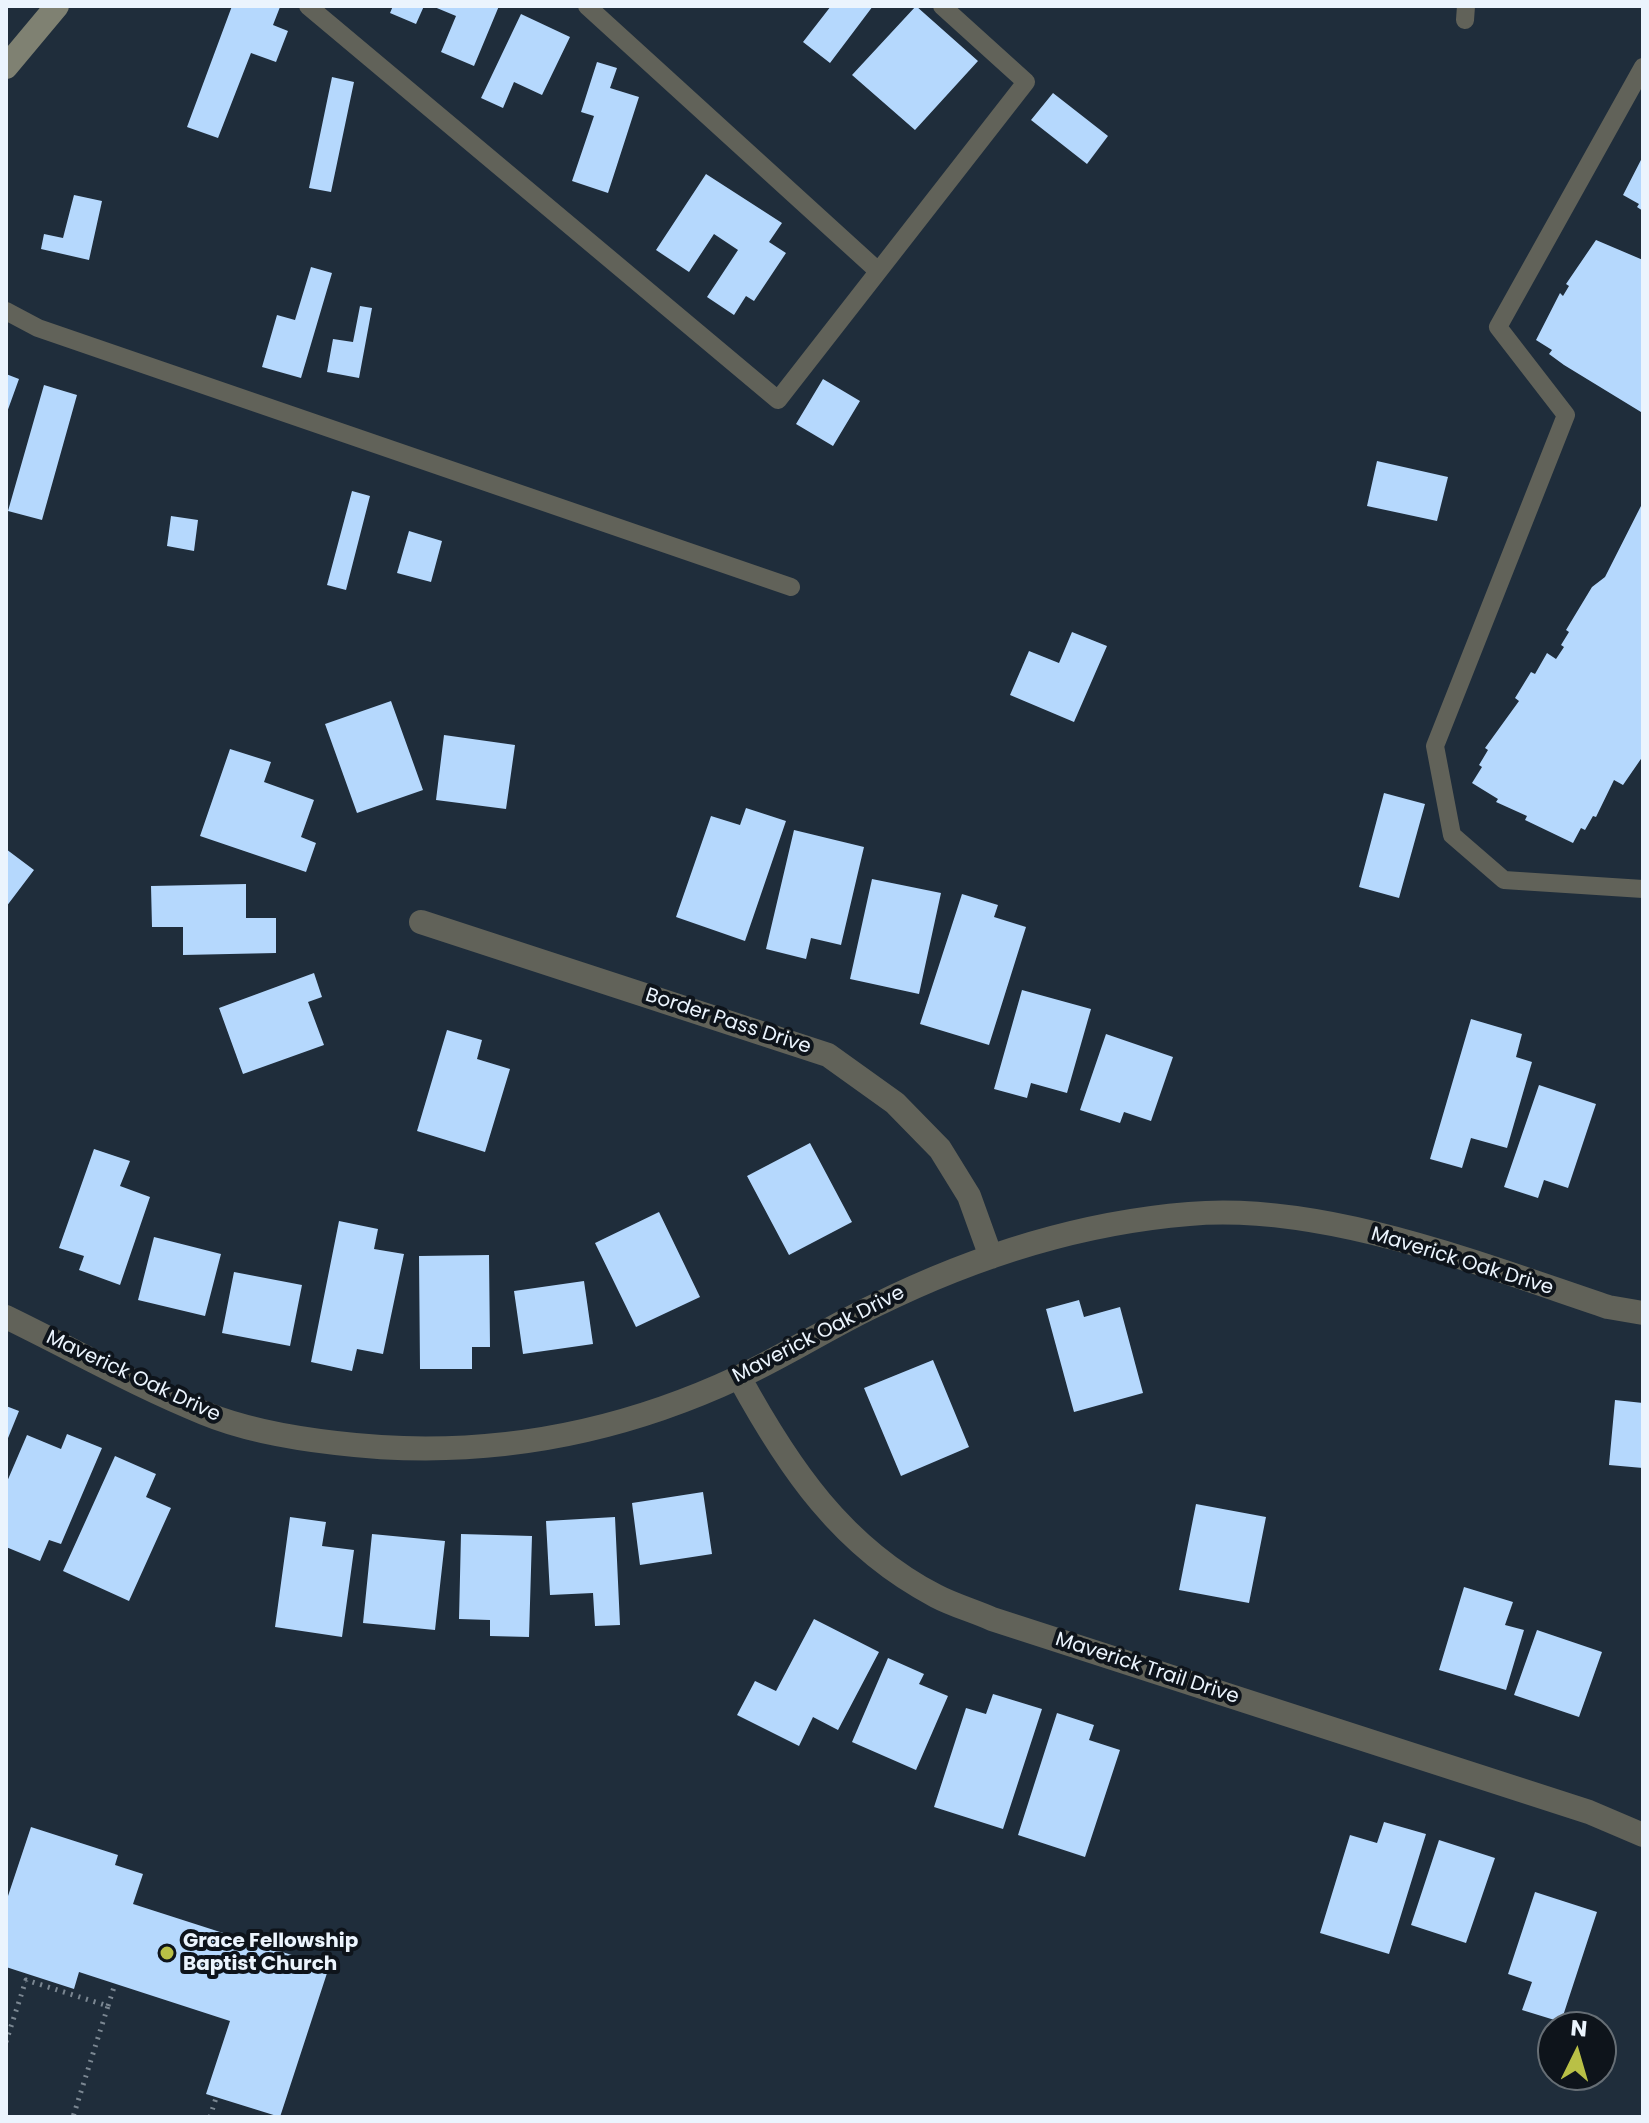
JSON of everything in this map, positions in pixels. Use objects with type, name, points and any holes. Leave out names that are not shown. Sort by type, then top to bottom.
[{"type":"main road","points":[[6,67],[57,6]]},
{"type":"street","name":"Border Pass Drive","points":[[421,922],[828,1055],[895,1103],[940,1149],[969,1196],[991,1257]]},
{"type":"street","name":"Maverick Oak Drive","points":[[6,1317],[206,1414],[288,1437],[392,1450],[479,1449],[564,1438],[634,1419],[739,1377],[872,1306],[991,1257],[1057,1235],[1115,1223],[1194,1213],[1286,1216],[1365,1232],[1608,1307],[1643,1313]]},
{"type":"street","name":"Maverick Trail Drive","points":[[739,1377],[779,1450],[840,1526],[935,1596],[992,1619],[1574,1807],[1643,1835]]},
{"type":"lane","points":[[308,6],[778,400],[1026,82],[942,6]]},
{"type":"lane","points":[[587,6],[878,271]]},
{"type":"lane","points":[[1643,67],[1498,327],[1566,415],[1435,746],[1452,835],[1504,880],[1643,889]]},
{"type":"lane","points":[[6,311],[38,328],[791,587]]},
{"type":"path","points":[[6,2042],[27,1977],[108,2006]]},
{"type":"path","points":[[73,2117],[115,1984]]},
{"type":"path","points":[[210,2117],[216,2098]]},
{"type":"building","points":[[232,6],[280,7],[273,25],[288,31],[276,62],[251,53],[218,138],[187,127]]},
{"type":"building","points":[[393,6],[424,6],[416,24],[390,13]]},
{"type":"building","points":[[432,6],[499,6],[474,66],[441,52],[456,16]]},
{"type":"building","points":[[831,6],[873,6],[830,63],[803,42]]},
{"type":"building","points":[[916,6],[978,61],[915,130],[852,75]]},
{"type":"building","points":[[521,14],[570,37],[542,95],[514,82],[503,108],[481,98]]},
{"type":"building","points":[[597,62],[617,68],[610,88],[639,97],[608,193],[572,181],[594,116],[581,112]]},
{"type":"building","points":[[332,77],[354,82],[331,192],[309,188]]},
{"type":"building","points":[[1053,93],[1108,136],[1087,164],[1031,120]]},
{"type":"building","points":[[1643,156],[1643,211],[1637,207],[1639,204],[1623,195]]},
{"type":"building","points":[[706,174],[782,223],[769,242],[786,253],[754,301],[746,296],[734,315],[707,297],[738,250],[714,234],[689,272],[656,250]]},
{"type":"building","points":[[74,195],[102,201],[89,260],[41,249],[44,234],[63,238]]},
{"type":"building","points":[[1596,240],[1643,260],[1641,412],[1564,365],[1549,354],[1552,350],[1536,340],[1560,293],[1563,296],[1569,286],[1566,284]]},
{"type":"building","points":[[311,267],[332,273],[301,378],[262,367],[277,315],[295,320]]},
{"type":"building","points":[[360,306],[372,308],[359,378],[327,372],[333,339],[353,342]]},
{"type":"building","points":[[6,374],[19,379],[6,415]]},
{"type":"building","points":[[823,379],[860,401],[833,446],[796,424]]},
{"type":"building","points":[[44,385],[77,395],[42,520],[8,511]]},
{"type":"building","points":[[1377,461],[1448,477],[1437,521],[1367,506]]},
{"type":"building","points":[[352,491],[370,496],[346,590],[327,585]]},
{"type":"building","points":[[1643,502],[1643,756],[1623,785],[1614,780],[1596,817],[1593,816],[1585,830],[1581,828],[1573,843],[1525,820],[1527,816],[1496,802],[1498,799],[1472,783],[1482,767],[1479,765],[1488,750],[1485,748],[1519,701],[1515,698],[1531,672],[1535,674],[1547,653],[1556,659],[1564,647],[1561,645],[1569,632],[1566,630],[1592,587],[1605,577]]},
{"type":"building","points":[[171,516],[198,520],[194,551],[167,546]]},
{"type":"building","points":[[409,531],[442,541],[431,582],[397,573]]},
{"type":"building","points":[[1072,632],[1107,646],[1074,722],[1010,695],[1029,651],[1059,663]]},
{"type":"building","points":[[391,701],[423,790],[357,813],[325,724]]},
{"type":"building","points":[[444,735],[515,745],[506,809],[436,800]]},
{"type":"building","points":[[230,749],[271,762],[264,782],[314,800],[301,837],[316,843],[306,872],[200,836]]},
{"type":"building","points":[[1384,793],[1425,804],[1399,898],[1359,887]]},
{"type":"building","points":[[746,808],[786,821],[745,941],[676,917],[711,816],[740,825]]},
{"type":"building","points":[[794,830],[864,847],[841,945],[811,938],[806,959],[766,949]]},
{"type":"building","points":[[6,849],[34,870],[6,907]]},
{"type":"building","points":[[872,879],[941,893],[919,994],[850,979]]},
{"type":"building","points":[[246,884],[246,918],[276,918],[276,953],[183,955],[183,927],[152,927],[151,886]]},
{"type":"building","points":[[962,894],[998,905],[994,917],[1026,927],[989,1045],[920,1024]]},
{"type":"building","points":[[314,973],[322,997],[308,1002],[324,1045],[243,1074],[219,1008]]},
{"type":"building","points":[[1022,990],[1091,1009],[1067,1093],[1031,1083],[1027,1098],[994,1089]]},
{"type":"building","points":[[1471,1019],[1522,1034],[1516,1057],[1532,1062],[1507,1148],[1471,1138],[1462,1168],[1430,1159]]},
{"type":"building","points":[[447,1030],[482,1040],[477,1059],[510,1069],[485,1152],[417,1131]]},
{"type":"building","points":[[1106,1034],[1173,1057],[1151,1121],[1124,1112],[1120,1123],[1080,1110]]},
{"type":"building","points":[[1539,1085],[1596,1104],[1568,1188],[1544,1180],[1538,1198],[1504,1187]]},
{"type":"building","points":[[810,1143],[852,1222],[789,1255],[747,1176]]},
{"type":"building","points":[[94,1149],[130,1161],[120,1186],[150,1197],[120,1285],[79,1270],[84,1256],[59,1248]]},
{"type":"building","points":[[659,1212],[700,1297],[636,1327],[595,1243]]},
{"type":"building","points":[[339,1221],[378,1229],[374,1249],[404,1254],[383,1354],[357,1349],[352,1371],[311,1362]]},
{"type":"building","points":[[154,1237],[221,1254],[205,1316],[138,1300]]},
{"type":"building","points":[[489,1255],[490,1347],[472,1347],[472,1369],[420,1369],[419,1256]]},
{"type":"building","points":[[234,1272],[302,1285],[290,1346],[222,1333]]},
{"type":"building","points":[[584,1281],[593,1344],[523,1354],[514,1291]]},
{"type":"building","points":[[1079,1300],[1084,1317],[1120,1307],[1143,1393],[1074,1412],[1046,1309]]},
{"type":"building","points":[[933,1360],[969,1447],[901,1476],[864,1388]]},
{"type":"building","points":[[1615,1400],[1643,1403],[1643,1468],[1609,1465]]},
{"type":"building","points":[[6,1406],[19,1411],[6,1443]]},
{"type":"building","points":[[67,1434],[102,1448],[61,1544],[49,1540],[40,1561],[6,1547],[6,1484],[27,1435],[61,1449]]},
{"type":"building","points":[[115,1456],[156,1474],[146,1497],[171,1508],[129,1601],[63,1571]]},
{"type":"building","points":[[703,1492],[712,1554],[640,1565],[632,1503]]},
{"type":"building","points":[[1196,1504],[1266,1517],[1249,1603],[1179,1590]]},
{"type":"building","points":[[290,1517],[326,1522],[322,1546],[354,1550],[342,1637],[275,1627]]},
{"type":"building","points":[[615,1517],[620,1625],[595,1626],[593,1593],[550,1595],[546,1521]]},
{"type":"building","points":[[372,1534],[445,1541],[435,1630],[363,1623]]},
{"type":"building","points":[[461,1534],[532,1536],[529,1637],[490,1636],[490,1620],[459,1619]]},
{"type":"building","points":[[1464,1587],[1513,1602],[1505,1625],[1524,1630],[1506,1690],[1439,1670]]},
{"type":"building","points":[[814,1619],[879,1652],[838,1730],[813,1717],[799,1746],[737,1715],[755,1681],[776,1691]]},
{"type":"building","points":[[1537,1630],[1602,1652],[1579,1717],[1514,1695]]},
{"type":"building","points":[[888,1658],[924,1674],[919,1684],[948,1696],[916,1770],[852,1742]]},
{"type":"building","points":[[993,1694],[1042,1709],[1003,1829],[934,1807],[966,1708],[986,1714]]},
{"type":"building","points":[[1057,1713],[1094,1725],[1089,1740],[1120,1750],[1085,1857],[1018,1835]]},
{"type":"building","points":[[1384,1822],[1426,1834],[1389,1954],[1320,1933],[1350,1835],[1377,1843]]},
{"type":"building","name":"Grace Fellowship Baptist Church","points":[[31,1827],[118,1855],[115,1865],[143,1874],[133,1904],[329,1967],[280,2117],[206,2094],[230,2021],[79,1972],[74,1989],[6,1967],[6,1902]]},
{"type":"building","points":[[1439,1840],[1495,1858],[1466,1943],[1411,1925]]},
{"type":"building","points":[[1535,1892],[1597,1912],[1565,2011],[1537,2011],[1537,2015],[1522,2010],[1532,1982],[1508,1974]]},
{"type":"place","name":"Grace Fellowship Baptist Church","points":[[167,1953]]}]
